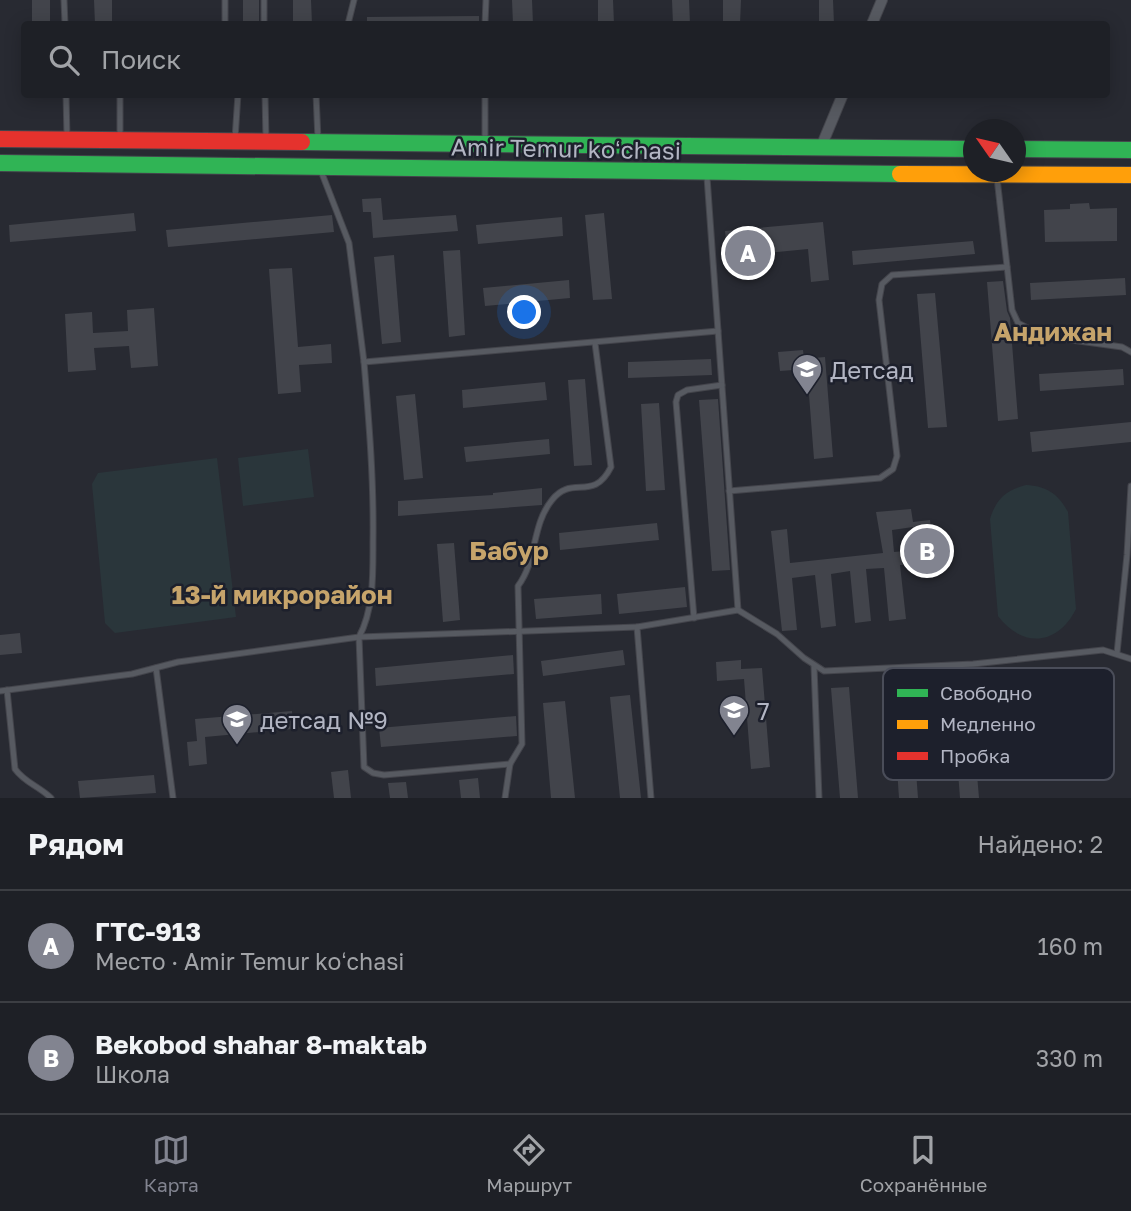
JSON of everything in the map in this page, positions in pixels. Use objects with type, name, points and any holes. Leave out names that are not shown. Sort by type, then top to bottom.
[{"type":"street","points":[[873,21],[882,0]]},
{"type":"street","points":[[818,173],[821,147],[841,98]]},
{"type":"street","name":"Amir Temur koʻchasi","points":[[0,139],[963,149]]},
{"type":"street","points":[[318,143],[320,167]]},
{"type":"street","points":[[704,146],[706,173]]},
{"type":"street","points":[[1026,149],[1131,150]]},
{"type":"street","name":"Amir Temur koʻchasi","points":[[0,163],[963,175]]},
{"type":"street","name":"Amir Temur koʻchasi","points":[[1026,175],[1131,176]]},
{"type":"lane","points":[[64,0],[65,21]]},
{"type":"lane","points":[[225,0],[225,21]]},
{"type":"lane","points":[[264,0],[264,21]]},
{"type":"lane","points":[[349,21],[354,0]]},
{"type":"lane","points":[[485,21],[486,0]]},
{"type":"lane","points":[[66,98],[67,140]]},
{"type":"lane","points":[[120,98],[120,140]]},
{"type":"lane","points":[[235,142],[238,98]]},
{"type":"lane","points":[[265,98],[266,142]]},
{"type":"lane","points":[[316,98],[318,143]]},
{"type":"lane","points":[[485,98],[485,144]]},
{"type":"lane","points":[[320,167],[349,243],[364,362],[374,481],[373,580],[365,625],[359,637],[364,766],[373,773],[384,775],[510,764]]},
{"type":"lane","points":[[706,173],[738,610]]},
{"type":"lane","points":[[998,182],[1012,310],[1018,323],[1043,336],[1122,347],[1131,352]]},
{"type":"lane","points":[[729,491],[880,478],[893,469],[897,456],[879,300],[882,284],[892,275],[1007,267]]},
{"type":"lane","points":[[364,362],[718,331]]},
{"type":"lane","points":[[505,798],[510,764],[523,744],[518,586],[526,575],[533,556],[538,524],[551,500],[563,489],[593,486],[604,481],[611,467],[595,342]]},
{"type":"lane","points":[[694,618],[676,402],[678,395],[687,390],[722,385]]},
{"type":"lane","points":[[1117,653],[1129,555],[1131,486]]},
{"type":"lane","points":[[51,798],[40,786],[22,779],[15,769],[4,691],[132,674],[178,662],[359,637],[638,627],[738,610],[777,634],[814,666],[824,671],[883,668]]},
{"type":"lane","points":[[638,627],[651,798]]},
{"type":"lane","points":[[888,668],[973,664],[1103,650],[1131,659]]},
{"type":"lane","points":[[814,666],[819,798]]},
{"type":"lane","points":[[156,667],[173,798]]},
{"type":"shaded area","points":[[308,449],[314,497],[243,506],[238,458]]},
{"type":"shaded area","points":[[217,458],[236,617],[115,633],[105,623],[92,484],[98,473]]},
{"type":"shaded area","points":[[1026,485],[1051,492],[1068,512],[1076,609],[1060,630],[1040,638],[1018,634],[998,616],[990,519],[1003,496]]},
{"type":"building","points":[[32,0],[50,0],[50,21],[32,21]]},
{"type":"building","points":[[94,0],[112,0],[112,21],[95,21]]},
{"type":"building","points":[[243,0],[259,0],[259,21],[243,21]]},
{"type":"building","points":[[293,0],[311,0],[312,21],[293,21]]},
{"type":"building","points":[[512,0],[532,0],[533,21],[513,21]]},
{"type":"building","points":[[598,0],[613,0],[614,21],[598,21]]},
{"type":"building","points":[[672,0],[689,0],[690,21],[673,21]]},
{"type":"building","points":[[723,0],[741,0],[740,21],[723,21]]},
{"type":"building","points":[[819,0],[833,0],[834,21],[819,21]]},
{"type":"building","points":[[479,16],[479,21],[367,21],[367,17]]},
{"type":"building","points":[[381,198],[383,220],[456,215],[458,231],[373,238],[371,212],[363,212],[362,199]]},
{"type":"building","points":[[1089,203],[1090,209],[1117,208],[1117,241],[1045,242],[1044,210],[1070,209],[1070,204]]},
{"type":"building","points":[[134,213],[136,231],[10,242],[9,225]]},
{"type":"building","points":[[604,213],[612,299],[593,300],[585,215]]},
{"type":"building","points":[[332,215],[334,232],[168,247],[166,230]]},
{"type":"building","points":[[562,217],[563,236],[478,244],[476,225]]},
{"type":"building","points":[[823,222],[829,280],[811,282],[808,249],[728,257],[725,231]]},
{"type":"building","points":[[973,241],[975,254],[853,265],[852,251]]},
{"type":"building","points":[[460,250],[465,335],[449,337],[443,251]]},
{"type":"building","points":[[394,255],[401,342],[382,344],[374,257]]},
{"type":"building","points":[[292,268],[298,347],[331,344],[332,363],[299,365],[301,392],[278,394],[269,269]]},
{"type":"building","points":[[1125,278],[1126,295],[1031,300],[1030,283]]},
{"type":"building","points":[[569,280],[570,298],[485,306],[483,288]]},
{"type":"building","points":[[1003,281],[1010,318],[1018,419],[998,421],[987,282]]},
{"type":"building","points":[[935,293],[947,427],[928,428],[917,294]]},
{"type":"building","points":[[154,308],[158,366],[131,368],[129,346],[94,348],[96,370],[68,372],[65,314],[92,312],[93,333],[128,331],[127,310]]},
{"type":"building","points":[[803,350],[804,359],[825,357],[833,457],[814,459],[807,369],[780,371],[778,352]]},
{"type":"building","points":[[711,359],[712,375],[628,378],[628,362]]},
{"type":"building","points":[[1123,369],[1124,385],[1040,391],[1039,374]]},
{"type":"building","points":[[585,379],[592,465],[574,466],[568,380]]},
{"type":"building","points":[[545,382],[547,400],[463,408],[462,390]]},
{"type":"building","points":[[415,394],[423,478],[404,480],[396,396]]},
{"type":"building","points":[[718,399],[730,570],[712,571],[699,400]]},
{"type":"building","points":[[659,403],[665,490],[646,491],[641,404]]},
{"type":"building","points":[[1131,422],[1131,442],[1032,452],[1030,432]]},
{"type":"building","points":[[549,439],[550,454],[466,462],[464,447]]},
{"type":"building","points":[[542,488],[542,505],[398,516],[398,501],[493,495]]},
{"type":"building","points":[[911,509],[913,522],[930,520],[935,563],[900,565],[906,619],[889,621],[884,568],[866,569],[871,621],[855,623],[850,571],[831,574],[836,626],[821,628],[815,575],[792,578],[797,630],[782,631],[771,531],[787,529],[790,563],[883,553],[876,512]],"holes":[[[913,527],[915,550],[894,552],[892,530]]]},
{"type":"building","points":[[657,523],[659,540],[560,550],[559,533]]},
{"type":"building","points":[[454,543],[460,620],[443,622],[437,544]]},
{"type":"building","points":[[685,587],[687,607],[619,614],[617,594]]},
{"type":"building","points":[[601,594],[602,614],[536,619],[534,599]]},
{"type":"building","points":[[20,633],[22,653],[0,655],[0,635]]},
{"type":"building","points":[[623,650],[625,665],[543,676],[541,661]]},
{"type":"building","points":[[513,655],[514,674],[376,686],[375,668]]},
{"type":"building","points":[[741,660],[741,669],[762,668],[770,767],[751,769],[744,679],[717,681],[716,662]]},
{"type":"building","points":[[849,687],[858,798],[840,798],[831,688]]},
{"type":"building","points":[[630,695],[641,798],[620,798],[610,697]]},
{"type":"building","points":[[565,701],[575,798],[551,798],[543,703]]},
{"type":"building","points":[[292,711],[293,729],[205,737],[207,764],[189,766],[187,742],[197,741],[195,719]]},
{"type":"building","points":[[516,716],[517,736],[381,747],[379,728]]},
{"type":"building","points":[[348,770],[351,798],[334,798],[331,772]]},
{"type":"building","points":[[154,775],[156,793],[80,798],[78,781]]},
{"type":"building","points":[[478,778],[480,798],[461,798],[459,780]]},
{"type":"building","points":[[898,780],[917,780],[918,798],[899,798]]},
{"type":"building","points":[[959,780],[977,780],[979,798],[960,798]]},
{"type":"building","points":[[406,782],[408,798],[390,798],[388,783]]},
{"type":"traffic: fast","points":[[302,142],[963,149]]},
{"type":"traffic: fast","points":[[1026,149],[1131,150]]},
{"type":"traffic: fast","points":[[0,163],[900,174]]},
{"type":"traffic: slow","points":[[900,174],[1131,175]]},
{"type":"traffic: jam","points":[[0,139],[302,142]]},
{"type":"place","name":"ГТС-913","points":[[748,253]]},
{"type":"place","name":"Детсад","points":[[807,396]]},
{"type":"place","name":"Bekobod shahar 8-maktab","points":[[927,551]]},
{"type":"place","name":"7","points":[[734,737]]},
{"type":"place","name":"детсад №9","points":[[237,746]]},
{"type":"district","name":"Андижан","points":[[1053,331]]},
{"type":"district","name":"Бабур","points":[[509,550]]},
{"type":"district","name":"13-й микрорайон","points":[[282,594]]}]
